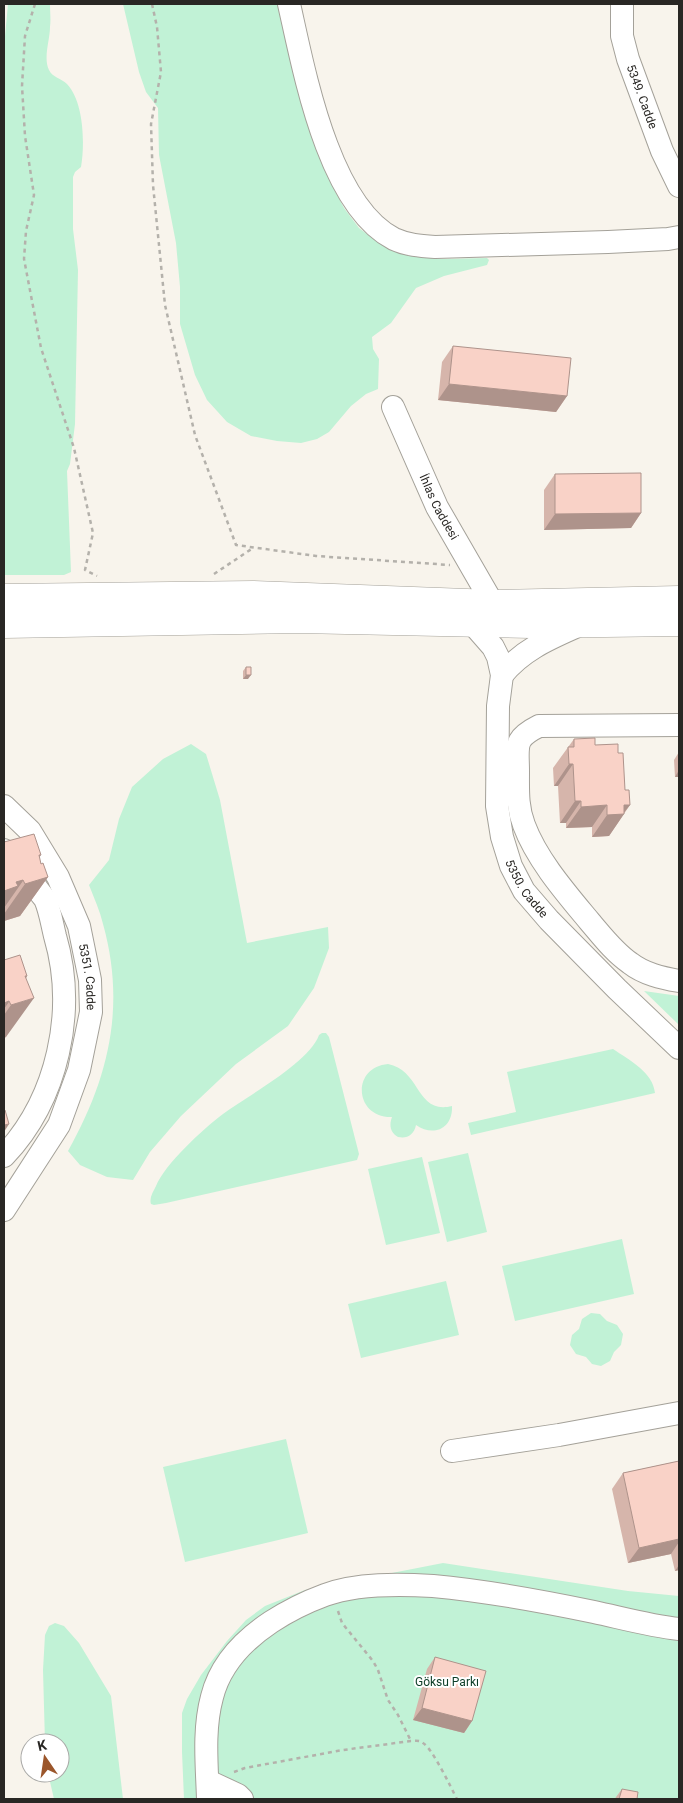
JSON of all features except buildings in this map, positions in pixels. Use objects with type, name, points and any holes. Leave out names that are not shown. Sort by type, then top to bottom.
[{"type":"main road","points":[[4,598],[253,595],[465,616],[583,624],[679,622]]},
{"type":"main road","points":[[4,624],[465,616],[493,604],[679,600]]},
{"type":"street","points":[[289,4],[313,101],[331,158],[342,180],[364,215],[379,229],[393,238],[410,245],[434,247],[608,242],[679,237]]},
{"type":"street","name":"5349. Cadde","points":[[622,4],[622,36],[628,59],[662,151],[679,186]]},
{"type":"street","name":"İhlas Caddesi","points":[[393,407],[437,507],[493,604]]},
{"type":"street","name":"5350. Cadde","points":[[465,616],[493,647],[498,657],[502,675],[498,706],[497,806],[502,837],[511,866],[524,890],[549,920],[679,1048]]},
{"type":"street","points":[[502,675],[526,651],[583,624]]},
{"type":"street","points":[[679,726],[539,726],[524,734],[519,740],[518,753],[518,806],[531,839],[560,886],[610,946],[630,963],[656,976],[679,981]]},
{"type":"street","name":"5351. Cadde","points":[[4,806],[30,831],[58,876],[76,918],[90,980],[91,1012],[79,1070],[59,1125],[4,1210]]},
{"type":"street","points":[[4,850],[22,867],[46,901],[59,948],[64,986],[63,1028],[54,1070],[36,1112],[19,1140],[4,1156]]},
{"type":"street","points":[[452,1451],[559,1435],[679,1412]]},
{"type":"street","points":[[220,1792],[207,1732],[212,1697],[222,1672],[235,1653],[257,1631],[288,1611],[326,1594],[366,1586],[407,1584],[468,1589],[531,1599],[679,1629]]},
{"type":"path","points":[[35,4],[25,36],[22,86],[25,136],[34,195],[26,231],[24,259],[41,348],[74,448],[93,533],[85,570]]},
{"type":"path","points":[[152,4],[157,27],[161,72],[151,124],[153,185],[165,305],[195,435],[236,545],[316,556],[471,566]]},
{"type":"path","points":[[333,1593],[342,1624],[373,1661],[388,1700],[411,1741]]},
{"type":"path","points":[[220,1792],[231,1775],[245,1768],[343,1750],[420,1741],[427,1746],[447,1778],[457,1799]]},
{"type":"green space","points":[[8,4],[50,4],[47,65],[51,73],[67,84],[73,92],[82,124],[83,147],[81,167],[75,172],[73,177],[73,229],[78,270],[75,424],[70,464],[67,471],[71,572],[64,575],[4,575],[4,47]]},
{"type":"green space","points":[[123,4],[280,4],[312,131],[334,189],[344,208],[359,228],[380,244],[412,256],[441,259],[487,258],[489,260],[487,265],[444,276],[416,288],[391,323],[372,337],[373,349],[379,359],[378,389],[366,394],[351,406],[329,432],[317,439],[301,443],[251,436],[227,422],[207,400],[195,375],[180,324],[180,287],[176,243],[159,155],[158,108],[146,92],[139,72]]},
{"type":"green space","points":[[191,744],[206,754],[220,800],[247,943],[328,927],[329,948],[314,988],[288,1026],[236,1064],[181,1116],[150,1152],[133,1180],[107,1177],[80,1165],[68,1151],[94,1096],[103,1069],[110,1041],[113,1013],[110,954],[102,919],[89,885],[109,860],[119,819],[132,787],[163,759]]},
{"type":"green space","points":[[644,991],[679,996],[679,1025]]},
{"type":"green space","points":[[322,1033],[326,1033],[329,1037],[359,1154],[357,1160],[166,1203],[151,1204],[152,1195],[161,1177],[185,1147],[223,1114],[291,1068],[313,1046]]},
{"type":"green space","points":[[613,1049],[633,1062],[645,1073],[650,1079],[655,1093],[471,1135],[468,1123],[516,1112],[507,1072]]},
{"type":"green space","points":[[388,1064],[399,1068],[407,1074],[431,1104],[440,1107],[452,1106],[446,1125],[441,1129],[429,1130],[422,1129],[416,1125],[410,1136],[398,1137],[391,1128],[392,1117],[379,1115],[370,1110],[364,1101],[362,1092],[363,1082],[376,1067]]},
{"type":"green space","points":[[468,1153],[487,1232],[447,1242],[428,1162]]},
{"type":"green space","points":[[422,1157],[440,1233],[386,1245],[368,1169]]},
{"type":"green space","points":[[622,1239],[634,1294],[515,1321],[502,1266]]},
{"type":"green space","points":[[446,1281],[459,1335],[361,1358],[348,1304]]},
{"type":"green space","points":[[591,1313],[600,1314],[607,1321],[617,1325],[623,1334],[621,1345],[614,1352],[610,1361],[601,1366],[592,1364],[586,1357],[576,1354],[570,1345],[572,1335],[579,1329],[582,1319]]},
{"type":"green space","points":[[286,1439],[308,1533],[185,1562],[163,1467]]},
{"type":"green space","name":"Göksu Parkı","points":[[443,1563],[628,1591],[679,1596],[679,1799],[184,1799],[182,1713],[187,1699],[201,1675],[246,1620],[265,1606],[305,1590]]},
{"type":"green space","points":[[55,1623],[64,1626],[79,1643],[111,1696],[123,1799],[54,1799],[50,1783],[70,1783],[70,1733],[45,1733],[43,1670],[45,1635],[49,1626]]}]
